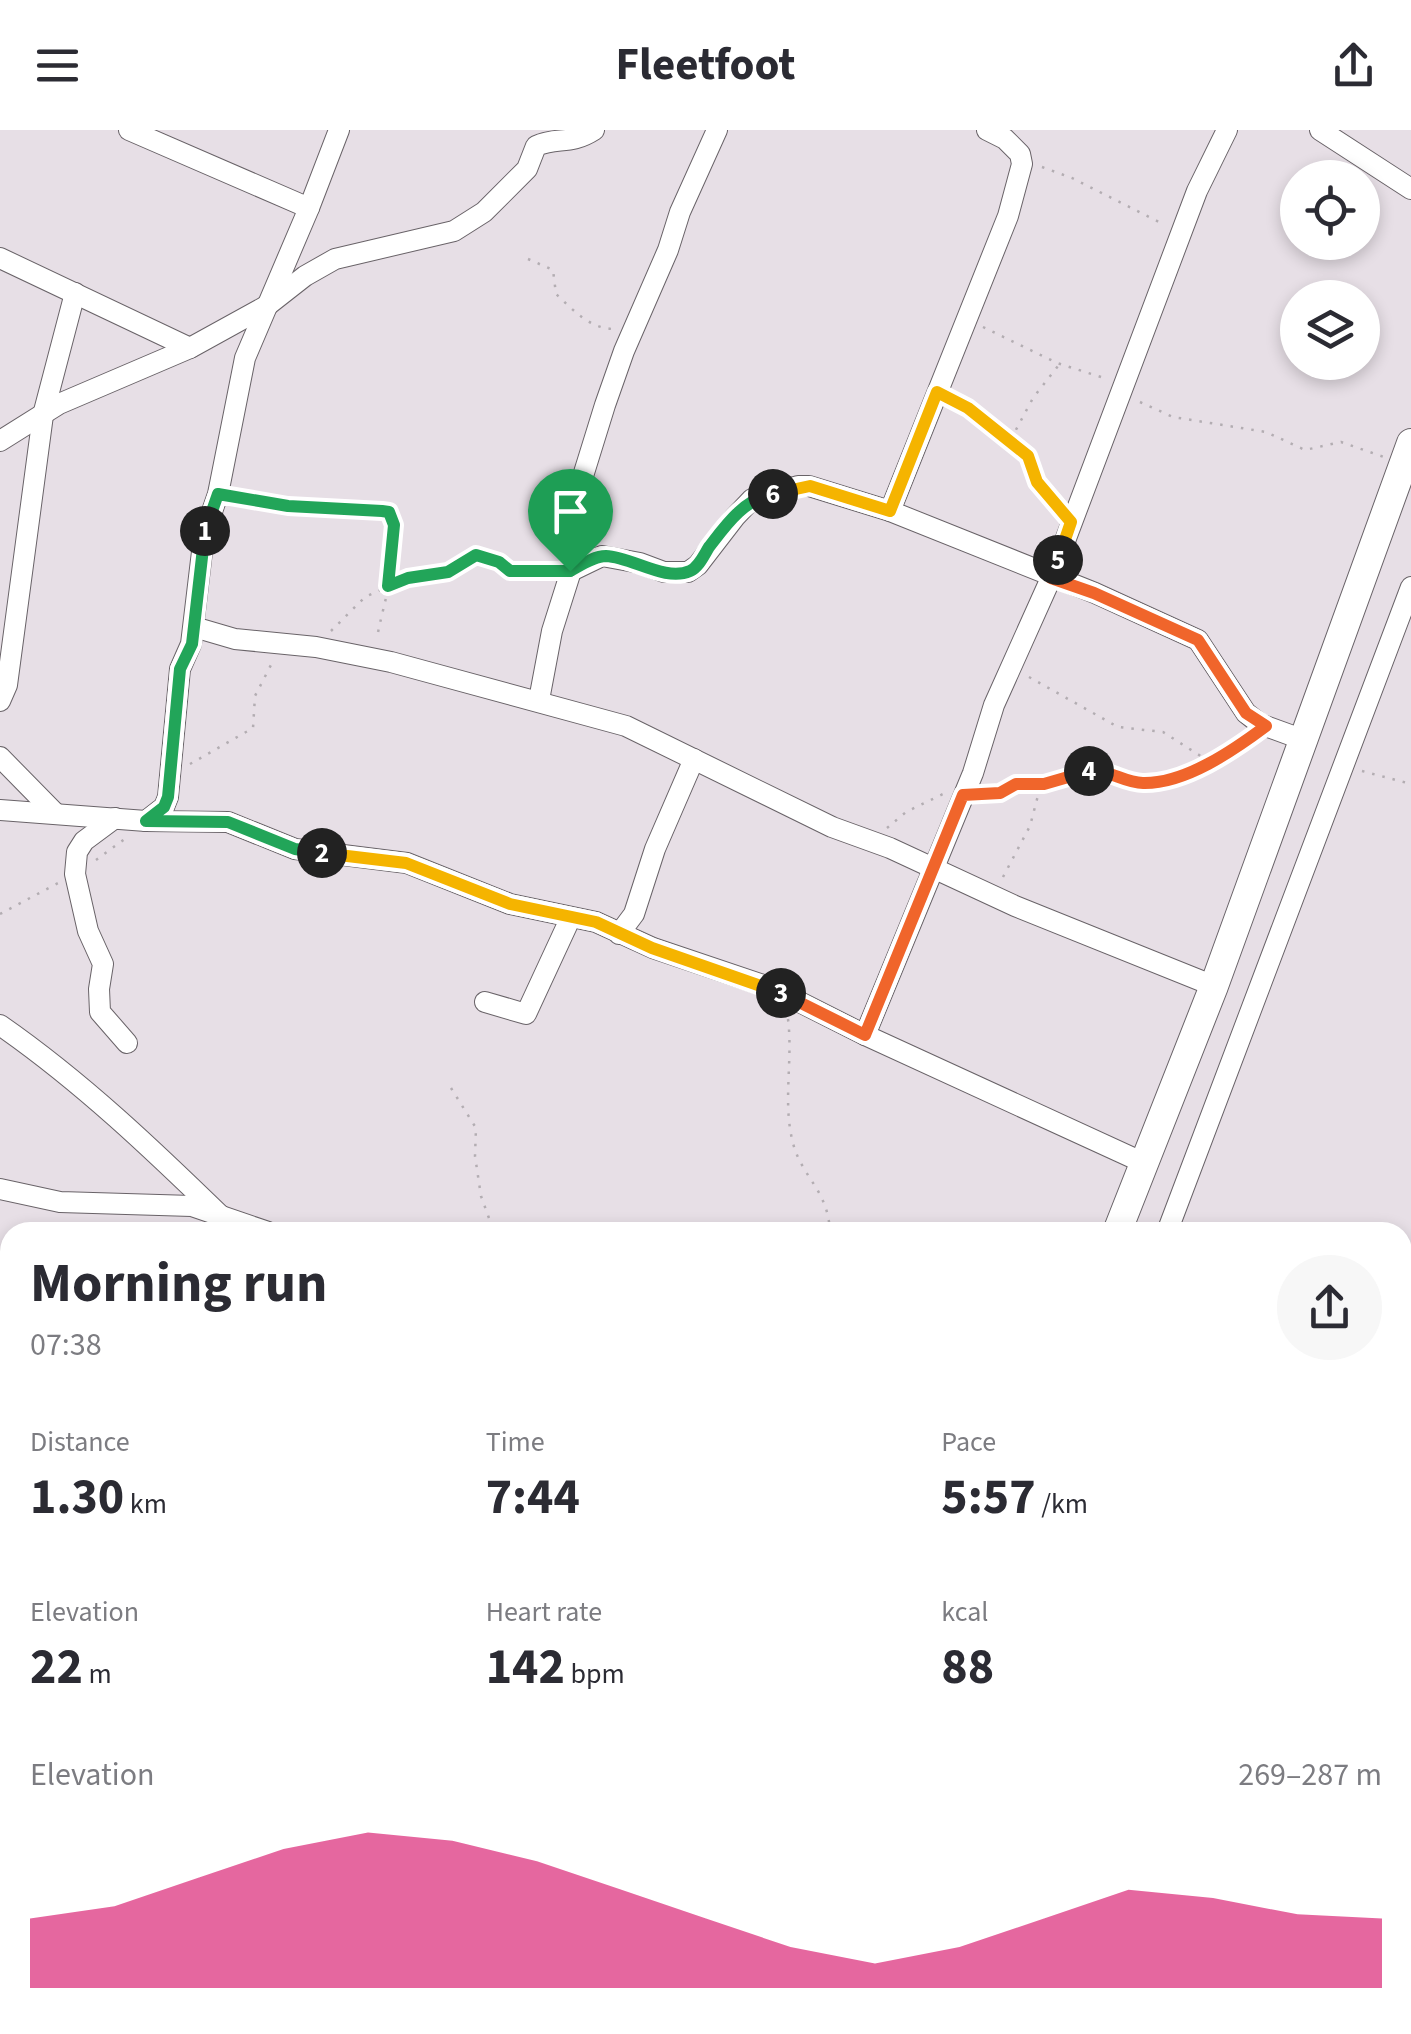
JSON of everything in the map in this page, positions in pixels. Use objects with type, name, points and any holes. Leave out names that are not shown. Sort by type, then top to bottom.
[{"type":"highway","points":[[1120,1222],[1214,986],[1406,456]]},
{"type":"street","points":[[130,130],[168,138],[309,208]]},
{"type":"street","points":[[146,821],[164,807],[168,797],[180,669],[192,644],[204,536],[218,494],[245,358],[338,130]]},
{"type":"street","points":[[0,441],[59,404],[190,348],[268,306],[305,276],[335,259],[454,231],[484,212],[526,169],[536,146],[576,141],[594,130]]},
{"type":"street","points":[[539,700],[552,631],[570,571],[583,476],[624,351],[717,130]]},
{"type":"street","points":[[890,511],[1008,216],[1022,161],[1015,147],[987,130]]},
{"type":"street","points":[[865,1035],[963,795],[1010,667],[1051,578],[1180,232],[1227,130]]},
{"type":"street","points":[[1320,130],[1411,190]]},
{"type":"street","points":[[0,258],[190,348]]},
{"type":"street","points":[[0,701],[6,685],[43,415],[75,293]]},
{"type":"street","points":[[570,571],[602,556],[664,572],[688,572],[752,499],[812,486],[890,511],[1094,593],[1198,640],[1246,713],[1266,726],[1304,740]]},
{"type":"street","points":[[1172,1222],[1411,587]]},
{"type":"street","points":[[194,627],[235,639],[316,647],[374,659],[626,726],[832,827],[1214,986]]},
{"type":"street","points":[[0,757],[55,813]]},
{"type":"street","points":[[620,934],[634,914],[655,849],[694,759]]},
{"type":"street","points":[[0,810],[146,821],[228,822],[295,849],[406,863],[510,904],[596,922],[772,988],[1144,1164]]},
{"type":"street","points":[[115,818],[84,840],[76,858],[76,874],[88,930],[103,964],[98,989],[100,1012],[127,1043]]},
{"type":"street","points":[[485,1002],[526,1014],[570,919]]},
{"type":"street","points":[[0,1025],[118,1117],[224,1219]]},
{"type":"street","points":[[0,1189],[60,1202],[192,1206],[234,1222]]},
{"type":"path","points":[[1022,161],[1072,178],[1180,232]]},
{"type":"path","points":[[528,259],[553,270],[558,297],[593,326],[634,330]]},
{"type":"path","points":[[957,338],[981,327],[1060,364],[1094,373],[1141,403],[1173,416],[1266,432],[1305,450],[1342,442],[1406,456]]},
{"type":"path","points":[[1010,440],[1033,398],[1060,364]]},
{"type":"path","points":[[937,392],[968,408],[1028,456],[1037,482],[1071,522]]},
{"type":"path","points":[[218,494],[288,506],[389,512],[394,525],[388,586],[374,659]]},
{"type":"path","points":[[316,647],[365,597],[420,575],[448,572],[476,555],[499,562],[510,571],[570,571]]},
{"type":"path","points":[[186,768],[253,728],[256,691],[268,673],[279,643]]},
{"type":"path","points":[[1010,667],[1118,727],[1162,732],[1215,762]]},
{"type":"path","points":[[879,844],[887,827],[938,795],[1000,793],[1016,784],[1041,784],[1098,770],[1146,784],[1215,762],[1266,726]]},
{"type":"path","points":[[1341,767],[1411,784]]},
{"type":"path","points":[[992,896],[1030,826],[1041,784]]},
{"type":"path","points":[[0,914],[76,874],[146,821]]},
{"type":"path","points":[[772,988],[788,1018],[791,1136],[801,1166],[816,1183],[826,1204],[829,1222]]},
{"type":"path","points":[[451,1088],[476,1128],[481,1196],[490,1222]]},
{"type":"route","points":[[937,392],[968,408],[1028,456],[1046,496],[1071,522],[1051,578],[1198,640],[1246,713],[1266,726],[1219,761],[1146,784],[1098,770],[1041,784],[1016,784],[1000,793],[963,795],[865,1035],[772,988],[652,948],[596,922],[510,904],[406,863],[295,849],[228,822],[146,821],[167,802],[180,669],[192,644],[204,536],[218,494],[258,503],[389,512],[394,525],[388,586],[433,572],[448,572],[476,555],[519,573],[570,571],[608,556],[664,572],[688,572],[752,499],[798,486],[812,486],[890,511],[937,392]]}]
